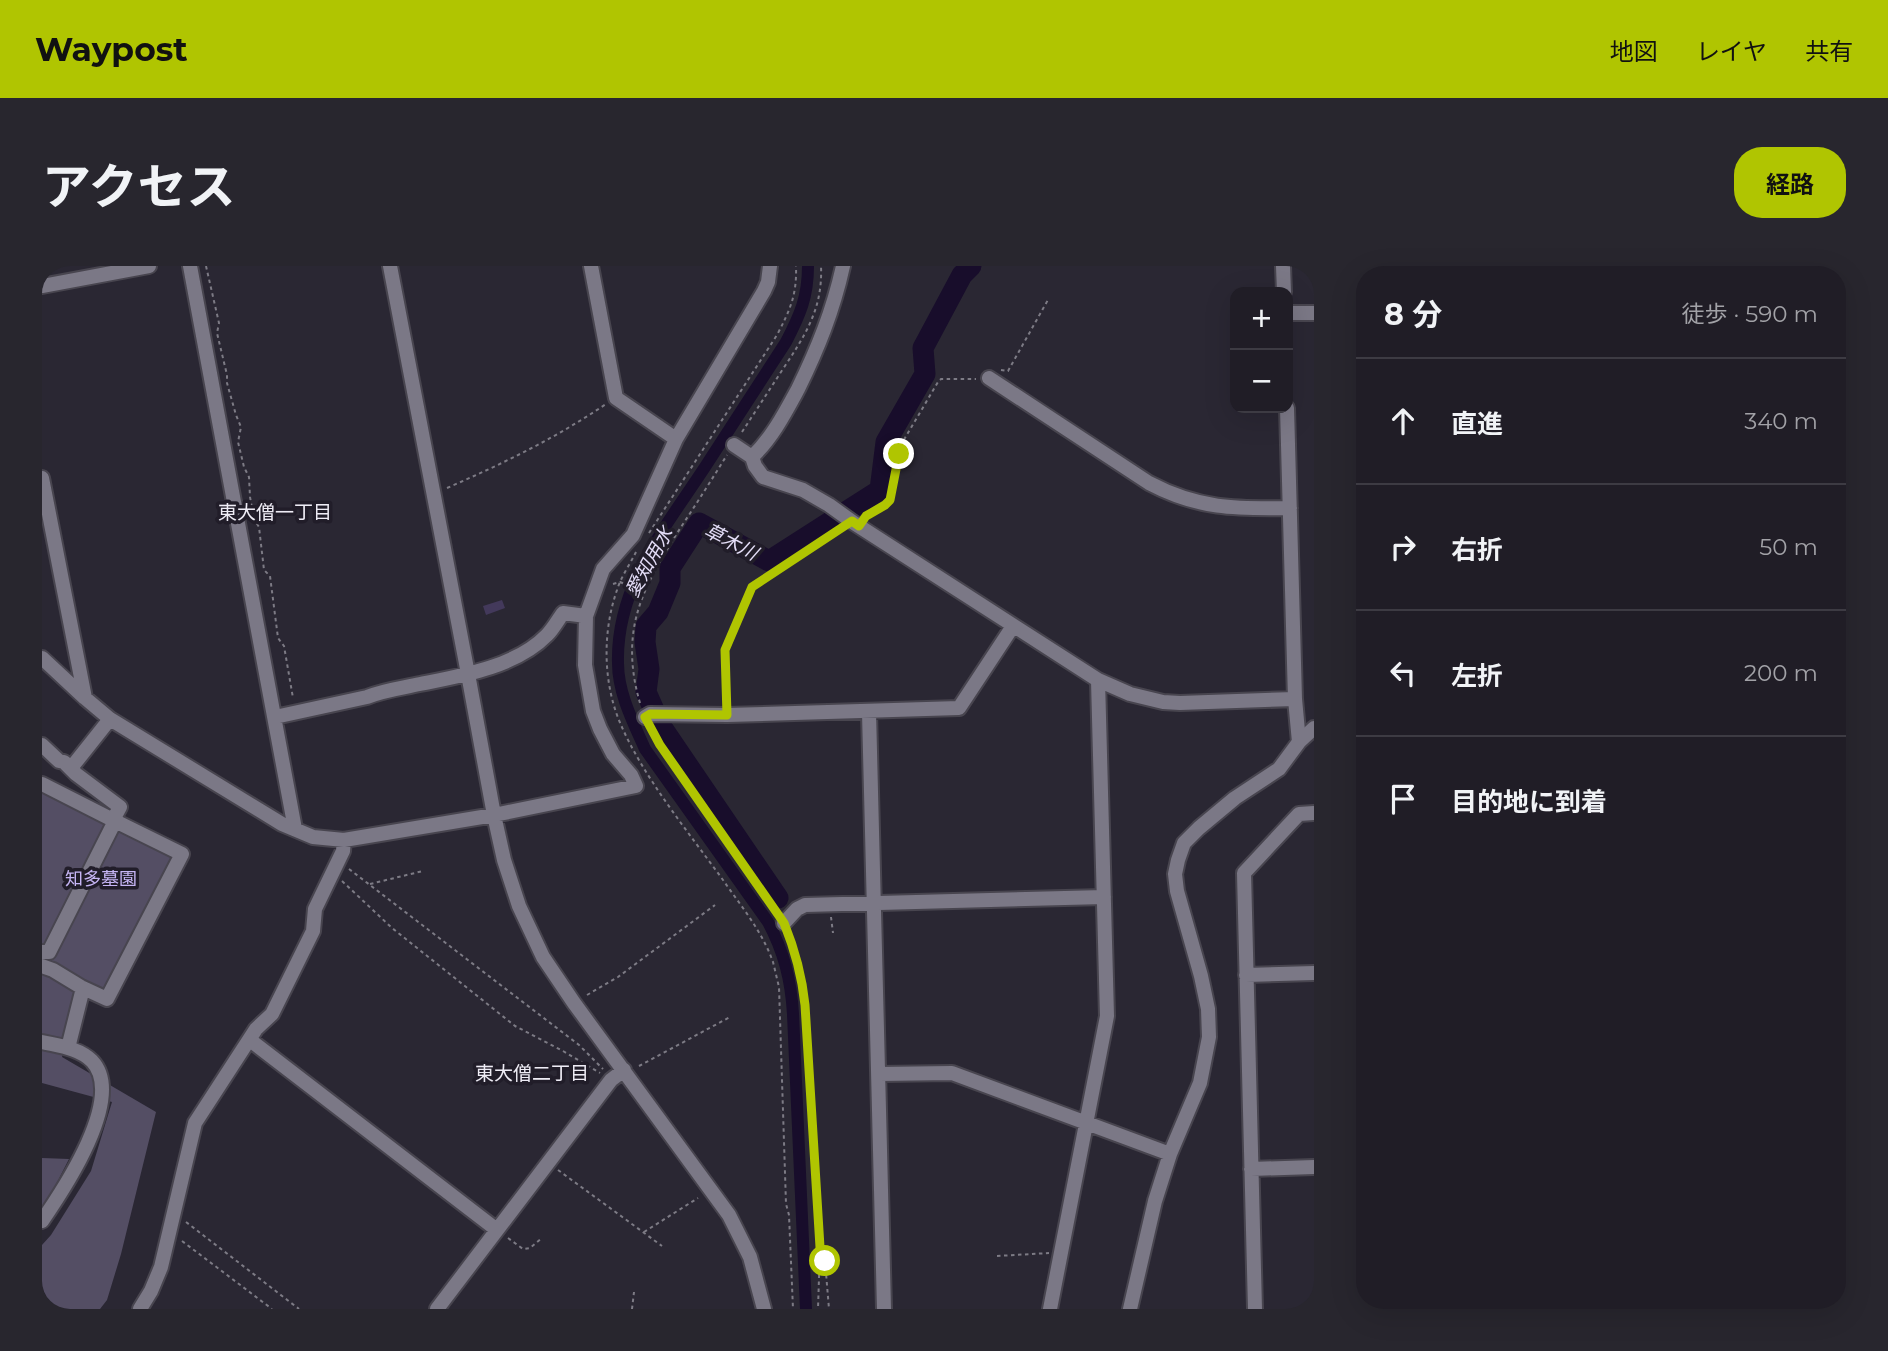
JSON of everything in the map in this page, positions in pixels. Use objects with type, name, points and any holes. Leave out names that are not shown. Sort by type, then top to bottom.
[{"type":"street","points":[[42,286],[149,266]]},
{"type":"street","points":[[190,266],[296,829]]},
{"type":"street","points":[[390,266],[494,815],[507,872],[523,917],[543,957],[574,1003],[729,1214],[750,1257],[764,1309]]},
{"type":"street","points":[[591,266],[615,398],[676,439]]},
{"type":"street","points":[[42,658],[110,719],[282,824],[313,837],[344,841],[494,815],[636,786],[631,775],[613,754],[593,711],[585,666],[586,616],[603,569],[633,535],[676,439],[764,291],[770,266]]},
{"type":"street","points":[[752,457],[772,434],[817,350],[828,322],[843,266]]},
{"type":"street","points":[[1283,266],[1284,287]]},
{"type":"street","points":[[1293,313],[1314,313]]},
{"type":"street","points":[[989,378],[1149,483],[1172,495],[1227,508],[1290,508]]},
{"type":"street","points":[[1287,413],[1295,699],[1299,742]]},
{"type":"street","points":[[734,444],[752,457],[763,477],[803,490],[829,505],[1098,680],[1130,694],[1163,702],[1295,699]]},
{"type":"street","points":[[42,478],[85,698]]},
{"type":"street","points":[[275,717],[486,669],[518,656],[534,646],[548,634],[563,613],[586,616]]},
{"type":"street","points":[[645,717],[650,714],[727,715],[959,708],[1013,626]]},
{"type":"street","points":[[1049,1309],[1107,1016],[1098,680]]},
{"type":"street","points":[[869,712],[884,1309]]},
{"type":"street","points":[[42,745],[66,765],[120,807],[114,821],[49,952],[43,958],[53,970],[107,999],[182,854],[114,821],[42,783],[66,765],[110,719]]},
{"type":"street","points":[[1130,1309],[1155,1201],[1170,1154],[1200,1083],[1209,1037],[1208,1009],[1201,976],[1177,891],[1175,874],[1178,860],[1184,843],[1199,828],[1235,798],[1279,769],[1299,742],[1314,728]]},
{"type":"street","points":[[1255,1309],[1244,873],[1299,814],[1314,813]]},
{"type":"street","points":[[140,1309],[161,1268],[195,1123],[256,1030],[272,1014],[313,931],[315,909],[343,851],[344,841]]},
{"type":"street","points":[[784,923],[797,909],[805,905],[1104,897]]},
{"type":"street","points":[[1246,975],[1314,973]]},
{"type":"street","points":[[68,1048],[83,988]]},
{"type":"street","points":[[250,1040],[497,1229]]},
{"type":"street","points":[[42,1042],[85,1055],[99,1071],[103,1083],[103,1097],[83,1153],[42,1221]]},
{"type":"street","points":[[437,1309],[548,1163],[608,1078],[625,1072]]},
{"type":"street","points":[[879,1074],[952,1073],[1170,1154]]},
{"type":"street","points":[[1251,1169],[1314,1167]]},
{"type":"path","points":[[206,266],[219,323],[217,333],[227,383],[241,427],[238,442],[249,477],[250,498],[254,519],[259,527],[264,570],[270,576],[278,638],[284,646],[295,712]]},
{"type":"path","points":[[643,542],[777,335],[793,302],[796,266]]},
{"type":"path","points":[[818,1309],[820,1247],[805,1005],[798,962],[784,923],[660,745],[645,717],[637,693],[632,658],[636,618],[645,593],[662,559],[807,332],[820,294],[821,266]]},
{"type":"path","points":[[727,715],[725,650],[752,587],[885,505],[890,500],[902,443],[938,382],[941,379],[989,378],[999,369],[1008,371],[1049,298]]},
{"type":"path","points":[[434,493],[524,454],[615,398]]},
{"type":"path","points":[[636,554],[620,582],[611,609],[607,632],[608,679],[621,725],[650,777],[757,928],[773,962],[779,987],[786,1204],[789,1215],[793,1309]]},
{"type":"path","points":[[620,582],[645,593]]},
{"type":"path","points":[[335,868],[369,885],[579,1045],[605,1070],[608,1078]]},
{"type":"path","points":[[335,868],[340,879],[392,928],[515,1026],[608,1078]]},
{"type":"path","points":[[369,885],[423,871]]},
{"type":"path","points":[[574,1003],[618,977],[715,905]]},
{"type":"path","points":[[830,905],[833,933]]},
{"type":"path","points":[[625,1072],[730,1017]]},
{"type":"path","points":[[548,1163],[662,1245]]},
{"type":"path","points":[[644,1232],[698,1198]]},
{"type":"path","points":[[173,1216],[181,1218],[299,1309]]},
{"type":"path","points":[[497,1229],[523,1249],[530,1248],[542,1238]]},
{"type":"path","points":[[169,1233],[272,1309]]},
{"type":"path","points":[[820,1247],[825,1261],[829,1309]]},
{"type":"path","points":[[997,1256],[1060,1254]]},
{"type":"path","points":[[632,1309],[634,1292]]},
{"type":"green space","name":"知多墓園","points":[[42,777],[181,850],[108,998],[78,988],[62,1057],[156,1112],[121,1254],[107,1300],[100,1309],[42,1309],[42,1245],[91,1171],[112,1102],[42,1083]]},
{"type":"green space","points":[[42,1158],[69,1159],[42,1212]]},
{"type":"building","points":[[502,600],[505,608],[486,615],[483,606]]},
{"type":"waterway","name":"愛知用水","points":[[806,1309],[793,1014],[786,966],[768,922],[645,749],[623,696],[618,663],[625,608],[634,583],[659,536],[786,342],[802,306],[807,287],[808,266]]},
{"type":"waterway","name":"草木川","points":[[778,898],[661,726],[646,692],[649,669],[645,642],[646,626],[658,612],[670,583],[670,568],[699,523],[769,561],[880,490],[886,442],[925,374],[923,348],[962,275],[971,266]]},
{"type":"district","name":"東大僧一丁目","points":[[275,512]]},
{"type":"district","name":"東大僧二丁目","points":[[532,1073]]},
{"type":"route","points":[[825,1261],[820,1247],[805,1005],[802,974],[795,949],[784,923],[660,745],[645,717],[650,714],[727,715],[725,650],[752,587],[852,521],[859,526],[866,516],[885,505],[890,500],[899,454]]}]
